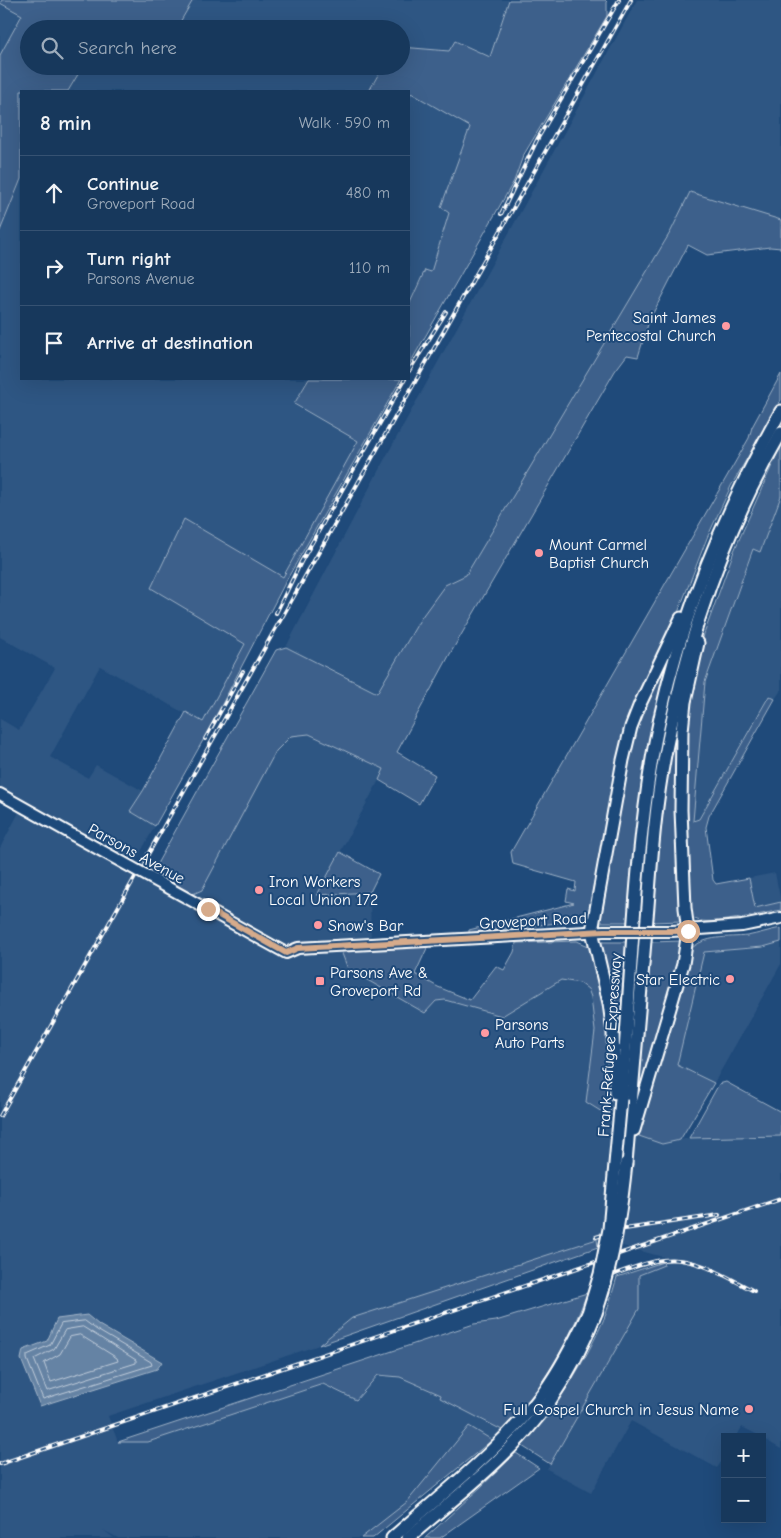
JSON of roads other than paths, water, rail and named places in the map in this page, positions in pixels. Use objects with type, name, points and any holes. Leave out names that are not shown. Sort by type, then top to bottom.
[{"type":"highway","name":"Frank-Refugee Expressway","points":[[392,1538],[405,1534],[457,1496],[520,1429],[592,1313],[610,1271],[616,1241],[626,1162],[627,1101],[639,869],[648,784],[667,688],[694,598],[728,512],[760,448],[781,412]]},
{"type":"highway","name":"Frank-Refugee Expressway","points":[[592,1313],[605,1253],[627,1101],[656,816],[666,746],[674,707],[698,622],[734,524],[781,433]]},
{"type":"highway","points":[[627,1101],[604,979],[592,932],[623,760],[631,727],[686,607],[694,598]]},
{"type":"highway","points":[[627,1101],[683,964],[688,931],[685,908],[681,810],[681,747],[685,702],[698,647],[698,622]]},
{"type":"highway","name":"Frank-Refugee Expressway","points":[[405,1534],[495,1454]]},
{"type":"highway","points":[[418,1538],[457,1496]]},
{"type":"highway","points":[[383,1538],[405,1534]]},
{"type":"main road","name":"Parsons Avenue","points":[[0,794],[286,953]]},
{"type":"main road","name":"Groveport Road","points":[[286,953],[298,948],[604,931],[688,931],[742,926],[781,918]]},
{"type":"water","points":[[87,1315],[99,1325],[162,1362],[157,1369],[40,1406],[21,1359],[23,1350],[47,1341],[57,1319]]},
{"type":"railway","points":[[501,214],[538,138],[619,0]]},
{"type":"railway","points":[[0,1116],[631,0]]},
{"type":"railway","points":[[410,369],[446,312]]},
{"type":"railway","points":[[276,613],[301,562],[404,380]]},
{"type":"railway","points":[[205,739],[243,671]]},
{"type":"railway","points":[[0,1464],[781,1199]]},
{"type":"railway","points":[[596,1237],[618,1230],[719,1215]]},
{"type":"railway","points":[[610,1276],[650,1262],[663,1260],[687,1261],[722,1274],[754,1291]]},
{"type":"place","name":"Saint James Pentecostal Church","points":[[726,326]]},
{"type":"place","name":"Mount Carmel Baptist Church","points":[[539,553]]},
{"type":"place","name":"Iron Workers Local Union 172","points":[[259,890]]},
{"type":"place","name":"Snow's Bar","points":[[318,925]]},
{"type":"place","name":"Star Electric","points":[[730,979]]},
{"type":"place","name":"Parsons Ave & Groveport Rd","points":[[320,981]]},
{"type":"place","name":"Parsons Auto Parts","points":[[485,1033]]},
{"type":"place","name":"Full Gospel Church in Jesus Name","points":[[749,1409]]}]
